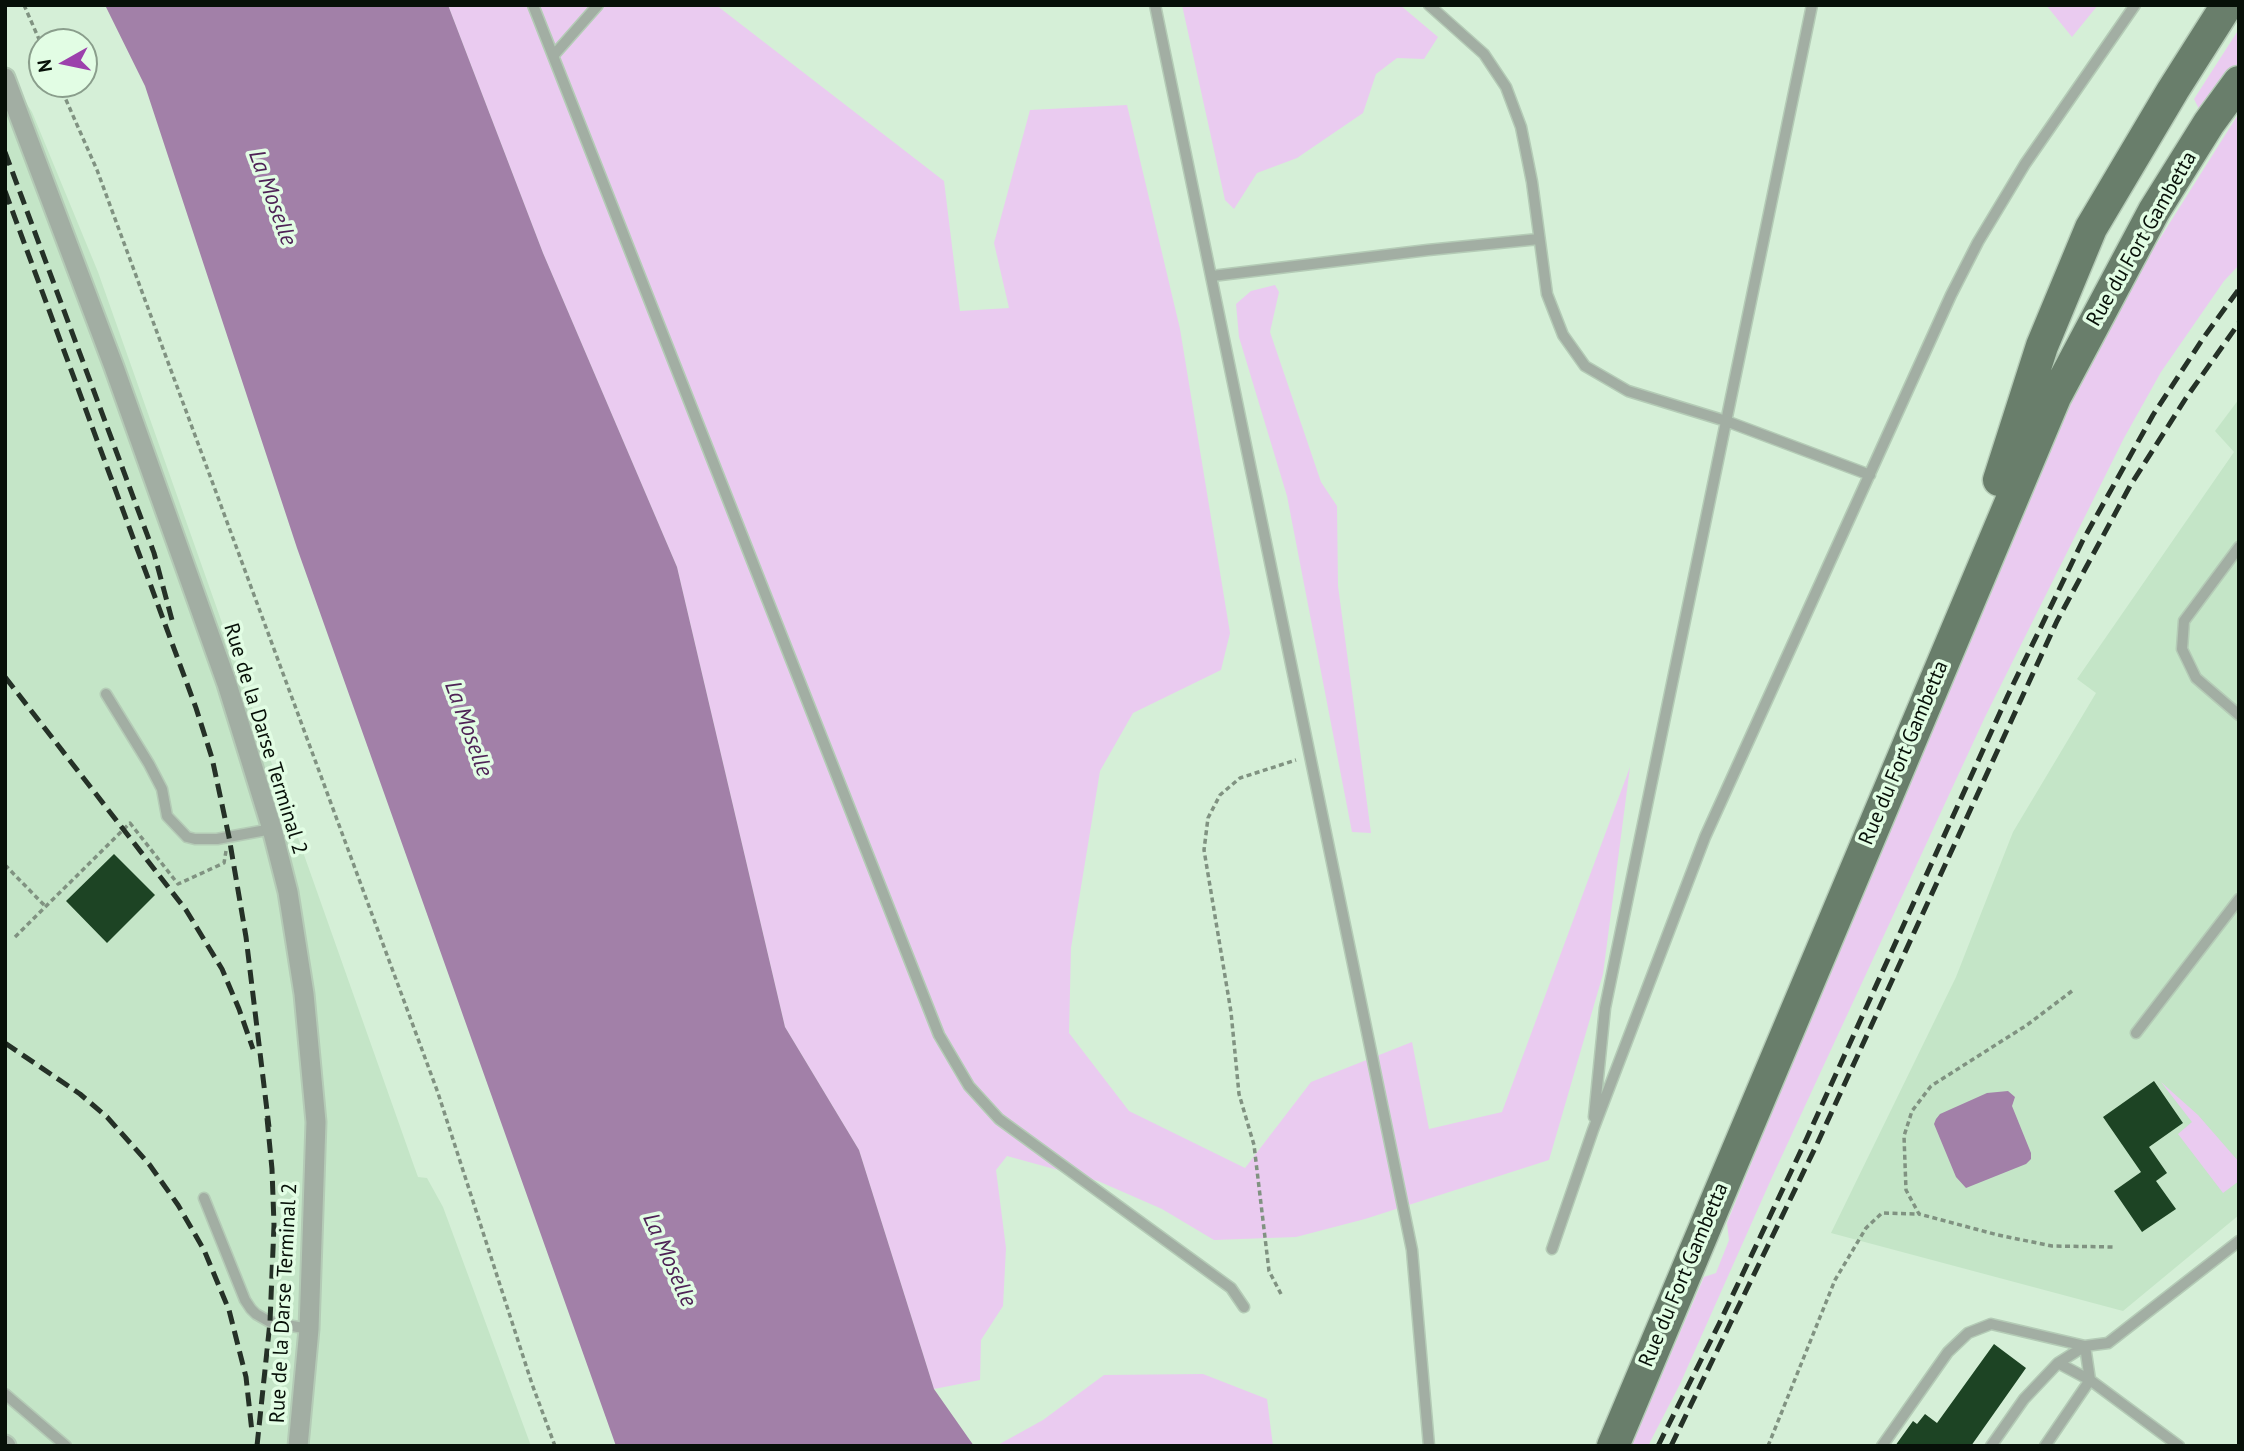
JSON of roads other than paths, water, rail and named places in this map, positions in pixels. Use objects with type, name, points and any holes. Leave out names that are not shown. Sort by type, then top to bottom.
[{"type":"main road","points":[[1922,710],[1956,583],[2003,471],[2042,346],[2091,228],[2227,5]]},
{"type":"main road","name":"Rue du Fort Gambetta","points":[[1613,1446],[2055,397],[2154,211],[2209,123],[2239,82]]},
{"type":"street","name":"Rue de la Darse Terminal 2","points":[[5,78],[109,355],[227,684],[272,829],[288,892],[304,993],[316,1122],[309,1329],[298,1446]]},
{"type":"lane","points":[[533,5],[939,1035],[969,1086],[999,1119],[1231,1288],[1244,1307]]},
{"type":"lane","points":[[553,56],[598,5]]},
{"type":"lane","points":[[1155,5],[1412,1250],[1429,1446]]},
{"type":"lane","points":[[1429,5],[1484,54],[1506,87],[1521,127],[1547,294],[1563,335],[1585,366],[1628,391],[1726,421],[1870,475]]},
{"type":"lane","points":[[1593,1130],[1605,1008],[1812,5]]},
{"type":"lane","points":[[1552,1249],[1593,1130],[1705,837],[1951,295],[1978,242],[2025,164],[2135,5]]},
{"type":"lane","points":[[1212,275],[1539,239]]},
{"type":"lane","points":[[2239,547],[2184,621],[2182,649],[2196,678],[2239,715]]},
{"type":"lane","points":[[106,694],[162,789],[167,816],[187,837],[229,837],[272,829]]},
{"type":"lane","points":[[2137,1033],[2239,899]]},
{"type":"lane","points":[[204,1198],[245,1300],[251,1308],[270,1322],[309,1329]]},
{"type":"lane","points":[[1882,1446],[1948,1352],[1968,1333],[1991,1324],[2085,1346],[2108,1343],[2239,1241]]},
{"type":"lane","points":[[1991,1446],[2024,1399],[2058,1363],[2085,1346]]},
{"type":"lane","points":[[2045,1446],[2090,1380],[2085,1346]]},
{"type":"lane","points":[[2058,1363],[2090,1380],[2179,1446]]},
{"type":"lane","points":[[5,1394],[66,1446]]},
{"type":"water","name":"La Moselle","points":[[105,5],[448,5],[543,253],[677,567],[785,1027],[859,1150],[934,1389],[974,1446],[616,1446],[297,548],[145,86]]},
{"type":"water","points":[[2008,1091],[2015,1097],[2012,1106],[2031,1159],[2026,1164],[1966,1188],[1956,1177],[1934,1124],[1936,1119],[1940,1114],[1987,1093]]},
{"type":"railway","points":[[5,152],[154,553],[172,620]]},
{"type":"railway","points":[[5,191],[196,708],[212,758],[246,937],[269,1127]]},
{"type":"railway","points":[[1658,1446],[1806,1140],[2008,695],[2083,540],[2153,415],[2239,289]]},
{"type":"railway","points":[[1671,1446],[1817,1144],[2057,621],[2130,486],[2186,398],[2239,323]]},
{"type":"railway","points":[[5,677],[186,910],[222,969],[253,1049]]},
{"type":"railway","points":[[5,1043],[80,1094],[107,1117],[149,1164],[178,1205],[204,1250],[229,1310],[246,1377],[252,1432]]},
{"type":"railway","points":[[257,1446],[270,1322],[274,1225],[267,1118]]}]
